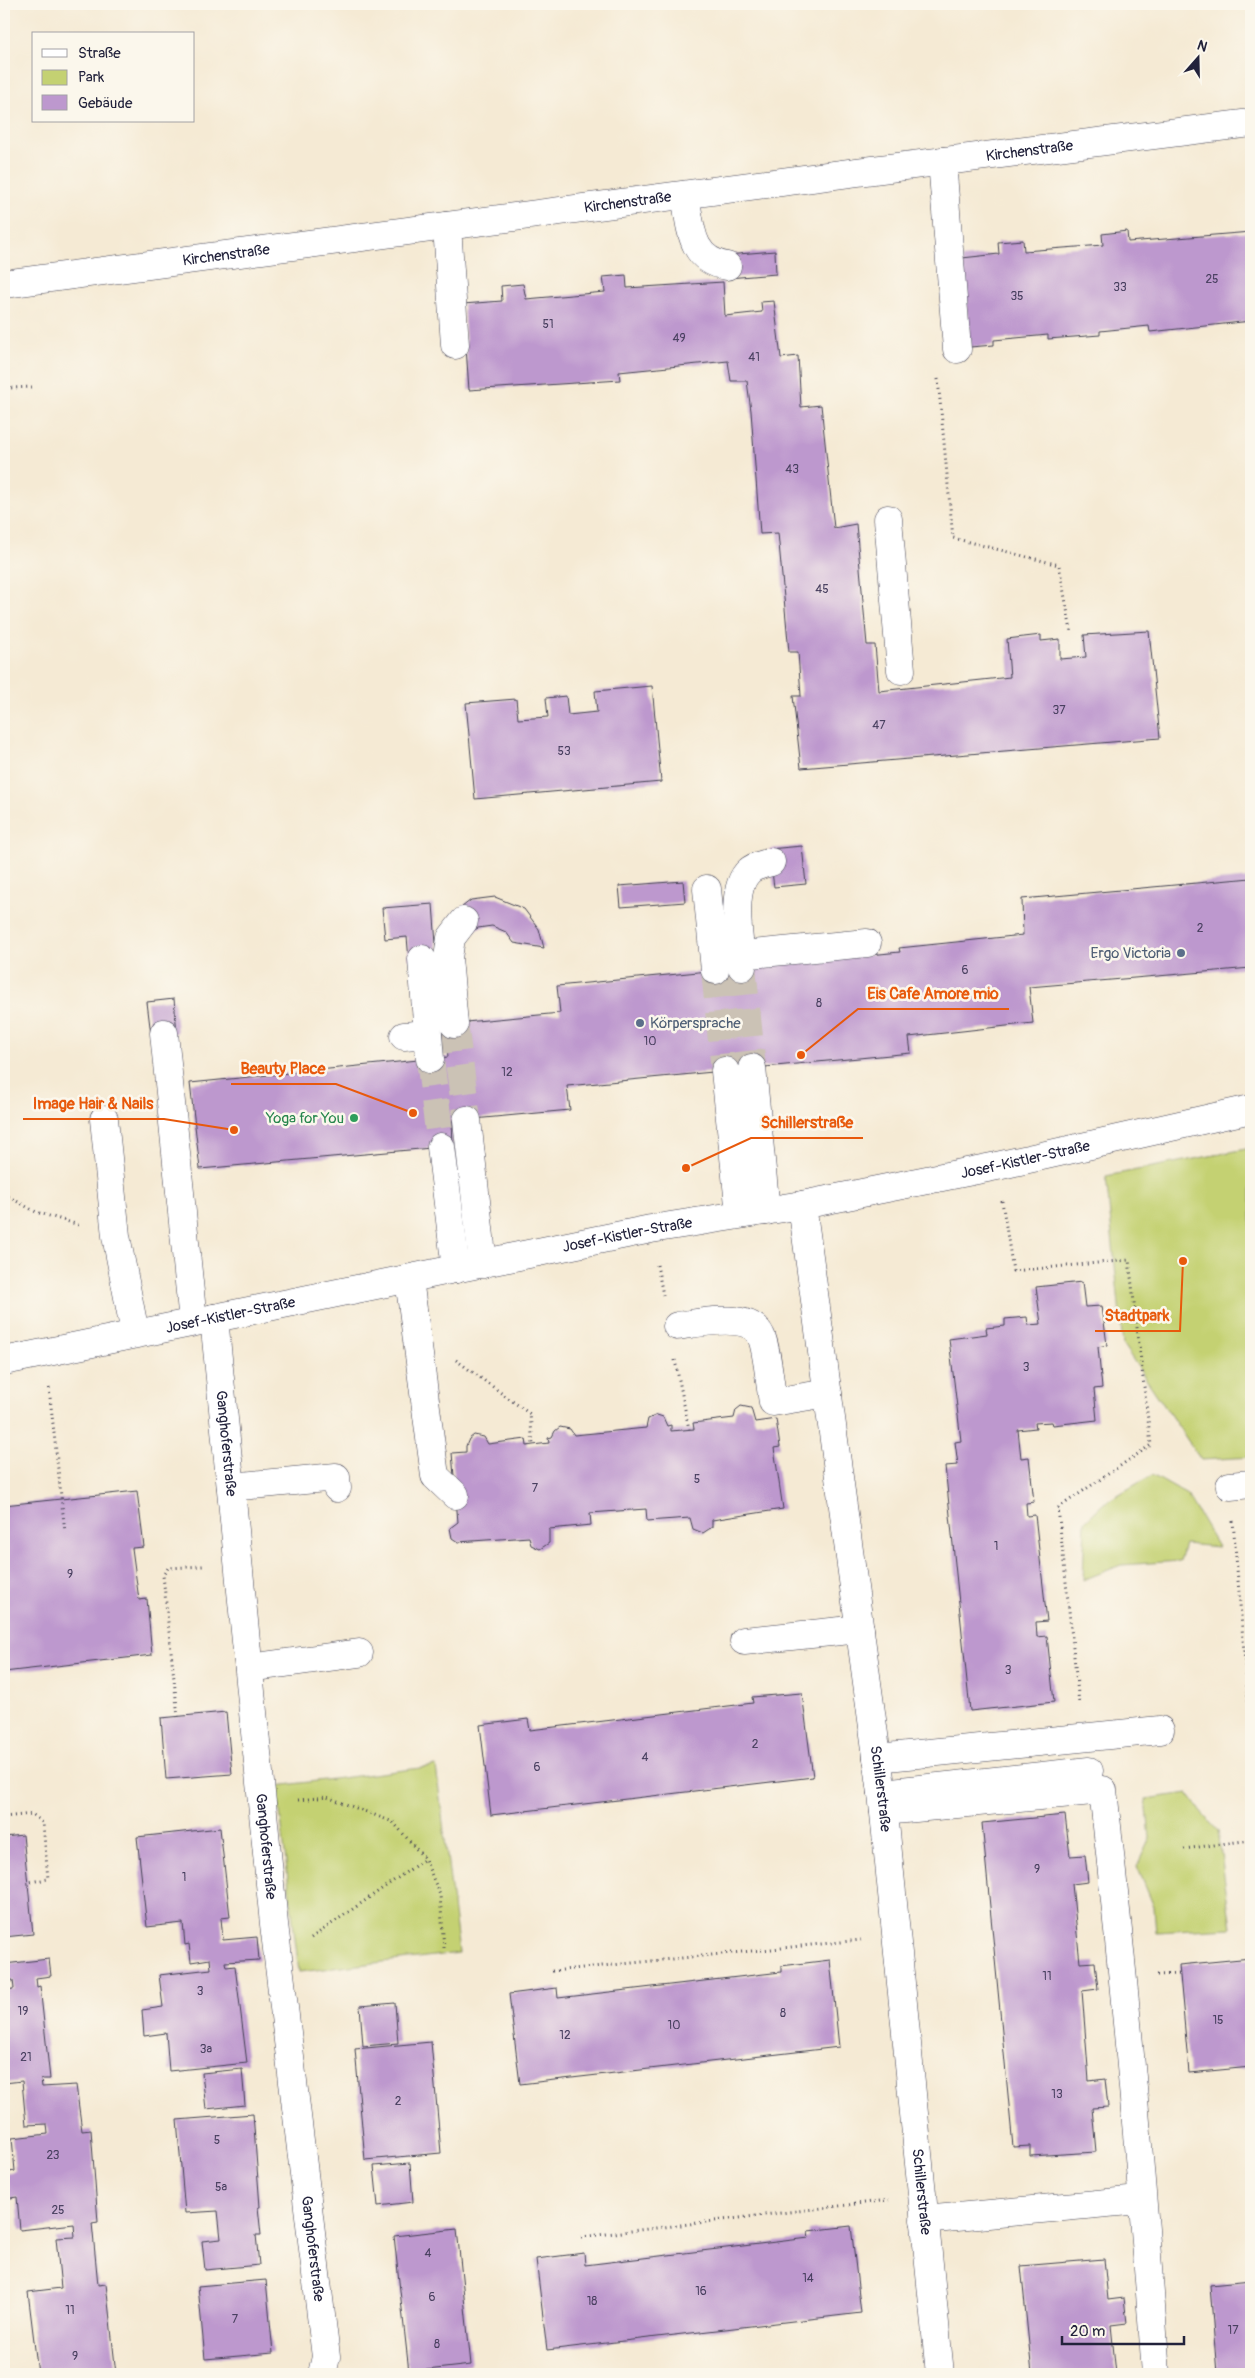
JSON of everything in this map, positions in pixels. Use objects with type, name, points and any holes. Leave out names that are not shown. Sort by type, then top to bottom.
[{"type":"street","name":"Kirchenstraße","points":[[4,284],[942,161],[1251,123]]},
{"type":"street","points":[[942,161],[957,349]]},
{"type":"street","points":[[684,195],[694,242],[700,253],[712,264],[727,266]]},
{"type":"street","points":[[447,226],[455,345]]},
{"type":"street","points":[[888,519],[901,670]]},
{"type":"street","points":[[771,862],[748,871],[739,889],[737,906],[742,961],[867,943]]},
{"type":"street","points":[[707,889],[715,970]]},
{"type":"street","points":[[454,1024],[448,958],[451,938],[464,921]]},
{"type":"street","points":[[421,1043],[422,959]]},
{"type":"street","name":"Ganghoferstraße","points":[[164,1034],[178,1076],[203,1320],[231,1487],[278,1961],[326,2357],[322,2374]]},
{"type":"street","points":[[752,1068],[753,1212]]},
{"type":"street","points":[[725,1071],[753,1212]]},
{"type":"street","name":"Josef-Kistler-Straße","points":[[4,1361],[676,1225],[802,1205],[996,1166],[1251,1109]]},
{"type":"street","points":[[104,1118],[116,1236],[135,1333]]},
{"type":"street","points":[[467,1120],[483,1264]]},
{"type":"street","points":[[441,1147],[456,1269]]},
{"type":"street","name":"Schillerstraße","points":[[802,1205],[883,1802],[940,2374]]},
{"type":"street","points":[[409,1278],[435,1476],[455,1495]]},
{"type":"street","points":[[677,1326],[732,1320],[750,1325],[761,1335],[773,1402],[828,1393]]},
{"type":"street","points":[[231,1487],[336,1477],[337,1488]]},
{"type":"street","points":[[744,1641],[860,1629]]},
{"type":"street","points":[[249,1668],[360,1653]]},
{"type":"street","points":[[877,1758],[1160,1730]]},
{"type":"street","points":[[883,1802],[1089,1771]]},
{"type":"street","points":[[883,1802],[1103,1790],[1124,1977],[1144,2200],[1156,2374]]},
{"type":"street","points":[[923,2208],[1129,2201]]},
{"type":"path","points":[[938,371],[953,538],[1058,566],[1071,630]]},
{"type":"path","points":[[4,394],[10,388],[32,387]]},
{"type":"path","points":[[996,1166],[1013,1271],[1128,1260],[1151,1445],[1058,1508],[1080,1709]]},
{"type":"path","points":[[4,1194],[36,1212],[116,1236]]},
{"type":"path","points":[[45,1352],[64,1532]]},
{"type":"path","points":[[452,1357],[530,1414],[533,1445]]},
{"type":"path","points":[[1240,1485],[1251,1734]]},
{"type":"path","points":[[178,1716],[163,1575],[168,1568],[238,1563]]},
{"type":"path","points":[[262,1804],[327,1798],[393,1822],[426,1859],[440,1895],[444,1948]]},
{"type":"path","points":[[4,1817],[32,1814],[43,1823],[48,1879],[29,1882]]},
{"type":"path","points":[[1184,1849],[1251,1840]]},
{"type":"path","points":[[278,1961],[426,1859]]},
{"type":"path","points":[[552,1970],[896,1937]]},
{"type":"path","points":[[581,2237],[923,2208]]},
{"type":"green space","points":[[1251,1148],[1251,1457],[1201,1460],[1123,1345],[1106,1176]]},
{"type":"green space","points":[[1152,1475],[1187,1495],[1218,1547],[1185,1544],[1180,1561],[1121,1565],[1083,1580],[1085,1521],[1104,1503]]},
{"type":"green space","points":[[436,1766],[459,1953],[299,1972],[277,1786]]},
{"type":"green space","points":[[1188,1793],[1204,1816],[1218,1831],[1231,1928],[1156,1932],[1154,1907],[1137,1866],[1150,1838],[1146,1799]]},
{"type":"building","points":[[1127,231],[1128,242],[1251,232],[1251,321],[1150,332],[1149,326],[1100,331],[1100,335],[1048,339],[1048,335],[994,340],[994,345],[970,347],[962,258],[999,254],[998,242],[1023,240],[1024,251],[1103,245],[1102,234]]},
{"type":"building","points":[[775,251],[776,274],[728,278],[726,255]]},
{"type":"building","points":[[626,275],[627,288],[723,282],[725,316],[762,312],[761,302],[774,301],[781,358],[798,356],[801,407],[821,405],[834,528],[856,524],[867,645],[875,645],[879,691],[1010,677],[1007,639],[1041,635],[1041,641],[1060,639],[1060,659],[1086,657],[1084,635],[1149,631],[1160,738],[801,768],[793,696],[801,696],[798,652],[789,652],[778,533],[760,534],[747,381],[731,381],[728,361],[619,372],[620,380],[469,390],[463,304],[502,301],[501,286],[523,284],[526,299],[605,292],[603,277]]},
{"type":"building","points":[[652,686],[661,782],[475,799],[466,703],[516,699],[518,719],[548,717],[546,698],[566,696],[568,715],[597,712],[595,691]]},
{"type":"building","points":[[802,846],[806,884],[774,887],[769,849]]},
{"type":"building","points":[[1251,878],[1251,968],[1029,987],[1033,1023],[909,1037],[911,1053],[567,1086],[570,1110],[452,1121],[453,1146],[200,1169],[190,1083],[448,1057],[445,1024],[560,1013],[557,986],[900,952],[899,948],[1023,935],[1022,899]]},
{"type":"building","points":[[683,881],[685,902],[621,907],[619,886]]},
{"type":"building","points":[[495,897],[524,909],[539,929],[544,948],[514,943],[506,932],[492,926],[478,928],[471,932],[457,911],[471,900]]},
{"type":"building","points":[[433,904],[437,958],[409,960],[407,937],[385,939],[382,908]]},
{"type":"building","points":[[174,999],[177,1033],[151,1035],[147,1002]]},
{"type":"building","points":[[1082,1282],[1085,1307],[1102,1306],[1107,1345],[1098,1347],[1102,1388],[1094,1389],[1097,1420],[1053,1425],[1052,1422],[1035,1423],[1036,1428],[1018,1430],[1021,1458],[1029,1457],[1034,1502],[1026,1503],[1027,1516],[1035,1515],[1047,1621],[1036,1622],[1037,1637],[1047,1636],[1054,1702],[970,1711],[945,1466],[958,1465],[955,1442],[961,1441],[949,1339],[987,1334],[986,1328],[1005,1326],[1005,1319],[1027,1317],[1028,1325],[1041,1324],[1036,1287]]},
{"type":"building","points":[[741,1406],[751,1408],[755,1422],[776,1419],[780,1447],[774,1448],[783,1509],[712,1520],[712,1527],[703,1533],[693,1529],[690,1518],[647,1521],[646,1509],[590,1513],[591,1525],[549,1529],[549,1543],[540,1549],[531,1545],[529,1537],[458,1542],[452,1538],[450,1528],[458,1522],[452,1453],[466,1452],[469,1439],[474,1435],[484,1437],[488,1444],[526,1439],[527,1446],[549,1443],[548,1438],[552,1437],[560,1427],[570,1429],[574,1435],[646,1428],[648,1419],[657,1415],[663,1417],[667,1426],[671,1425],[671,1431],[694,1429],[693,1423],[734,1418],[736,1410]]},
{"type":"building","points":[[137,1491],[144,1547],[132,1548],[139,1600],[147,1599],[152,1655],[4,1672],[4,1505]]},
{"type":"building","points":[[802,1693],[813,1777],[491,1815],[480,1725],[528,1719],[530,1730],[753,1703],[752,1697]]},
{"type":"building","points":[[226,1712],[232,1774],[166,1779],[161,1718]]},
{"type":"building","points":[[1065,1815],[1070,1856],[1085,1855],[1088,1882],[1072,1884],[1080,1963],[1095,1962],[1098,1989],[1082,1991],[1089,2081],[1105,2079],[1108,2107],[1092,2108],[1096,2152],[1030,2156],[1030,2146],[1013,2147],[982,1823]]},
{"type":"building","points":[[220,1828],[230,1917],[221,1918],[223,1940],[257,1937],[259,1960],[225,1962],[226,1967],[235,1966],[247,2063],[169,2071],[166,2033],[144,2036],[142,2010],[163,2007],[159,1975],[211,1969],[210,1959],[191,1962],[189,1944],[185,1945],[183,1923],[147,1927],[137,1837]]},
{"type":"building","points":[[23,1835],[33,1934],[4,1937],[4,1837]]},
{"type":"building","points":[[1251,1958],[1251,2067],[1189,2073],[1179,1965]]},
{"type":"building","points":[[49,1959],[51,1976],[36,1978],[37,1987],[40,1986],[50,2079],[41,2079],[42,2087],[76,2085],[82,2131],[91,2130],[98,2222],[92,2223],[98,2285],[106,2284],[116,2374],[38,2374],[28,2292],[61,2288],[56,2238],[75,2237],[74,2224],[20,2230],[17,2197],[4,2199],[4,2173],[15,2171],[12,2138],[48,2134],[47,2124],[26,2125],[22,2081],[4,2083],[4,1990],[14,1989],[13,1980],[4,1981],[4,1964]]},
{"type":"building","points":[[830,1960],[839,2047],[520,2084],[509,1994],[557,1988],[558,1998],[781,1972],[781,1966]]},
{"type":"building","points":[[395,2003],[398,2043],[363,2046],[360,2006]]},
{"type":"building","points":[[431,2042],[441,2153],[365,2160],[355,2049]]},
{"type":"building","points":[[242,2069],[245,2105],[206,2109],[202,2073]]},
{"type":"building","points":[[253,2114],[260,2207],[258,2207],[261,2235],[256,2235],[259,2265],[205,2270],[202,2241],[221,2239],[218,2211],[185,2213],[177,2120]]},
{"type":"building","points":[[410,2163],[413,2202],[378,2206],[374,2166]]},
{"type":"building","points":[[851,2226],[861,2313],[547,2350],[536,2259],[584,2253],[585,2265],[809,2238],[808,2231]]},
{"type":"building","points":[[457,2229],[471,2365],[409,2372],[394,2236]]},
{"type":"building","points":[[1104,2259],[1108,2300],[1124,2298],[1127,2323],[1111,2325],[1116,2374],[1032,2374],[1021,2266]]},
{"type":"building","points":[[266,2280],[273,2353],[205,2359],[198,2286]]},
{"type":"building","points":[[1251,2281],[1251,2374],[1217,2374],[1210,2285]]},
{"type":"tunnel","points":[[742,967],[752,1068]]},
{"type":"tunnel","points":[[715,970],[725,1071]]},
{"type":"tunnel","points":[[454,1024],[467,1120]]},
{"type":"tunnel","points":[[430,1059],[441,1147]]},
{"type":"place","name":"Ergo Victoria","points":[[1181,953]]},
{"type":"place","name":"Körpersprache","points":[[640,1023]]},
{"type":"place","name":"Eis Cafe Amore mio","points":[[801,1055]]},
{"type":"place","name":"Beauty Place","points":[[413,1113]]},
{"type":"place","name":"Yoga for You","points":[[354,1118]]},
{"type":"place","name":"Image Hair & Nails","points":[[234,1130]]},
{"type":"place","name":"Schillerstraße","points":[[686,1168]]},
{"type":"place","name":"Stadtpark","points":[[1183,1261]]}]
